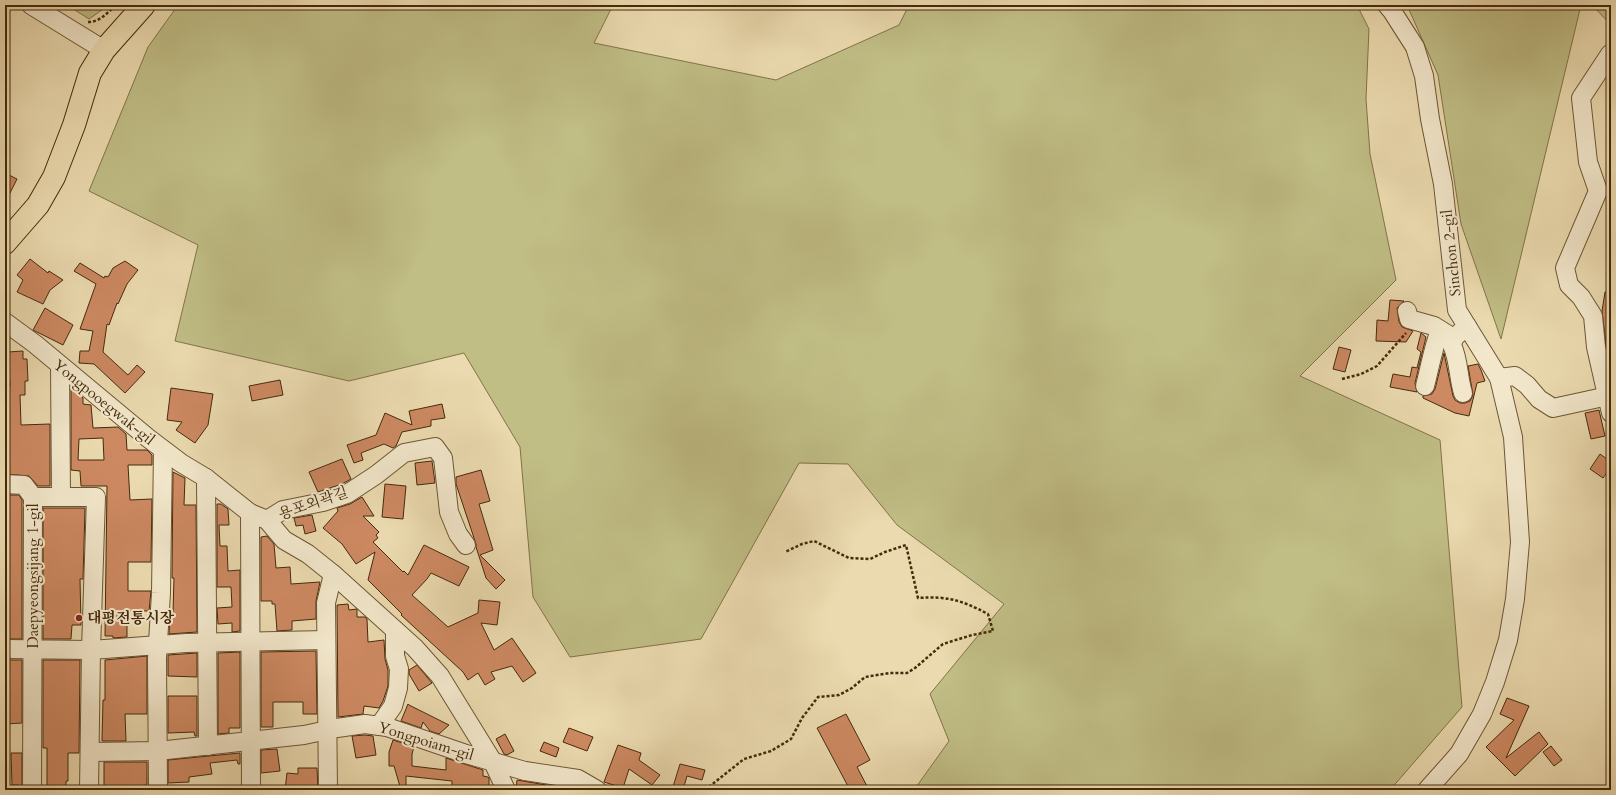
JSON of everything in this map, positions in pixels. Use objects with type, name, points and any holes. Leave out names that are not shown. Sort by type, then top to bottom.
[{"type":"main road","points":[[5,242],[38,205],[54,177],[74,125],[90,73],[104,50],[144,5]]},
{"type":"street","points":[[31,5],[104,50]]},
{"type":"street","name":"Sinchon 2-gil","points":[[1387,5],[1415,47],[1424,76],[1430,119],[1443,184],[1457,310],[1499,378],[1514,437],[1520,542],[1514,606],[1508,640],[1494,682],[1482,714],[1460,754],[1427,790]]},
{"type":"street","points":[[1499,378],[1515,376],[1527,385],[1539,399],[1553,408],[1610,404],[1596,347],[1593,316],[1581,297],[1569,285],[1564,268],[1598,191],[1588,162],[1581,98],[1610,54]]},
{"type":"street","points":[[1410,316],[1434,326],[1447,334],[1457,355],[1458,374],[1463,393]]},
{"type":"street","name":"Yongpooegwak-gil","points":[[5,322],[35,344],[163,450],[206,478],[250,513],[267,520],[284,540],[308,554],[333,574],[415,648],[440,676],[493,762],[506,790]]},
{"type":"street","points":[[1425,386],[1432,351],[1447,334],[1468,326]]},
{"type":"street","name":"Daepyeongsijang 1-gil","points":[[32,785],[33,497],[61,497],[60,366]]},
{"type":"street","name":"용포외곽길","points":[[267,520],[283,510],[323,502],[348,494],[376,475],[404,452],[435,447],[443,458],[449,512],[458,534],[466,545]]},
{"type":"street","points":[[158,790],[154,752],[161,593],[163,450]]},
{"type":"street","points":[[206,478],[208,746]]},
{"type":"street","points":[[7,484],[24,485],[33,497]]},
{"type":"street","points":[[61,497],[96,497],[91,650],[89,790]]},
{"type":"street","points":[[250,513],[251,790]]},
{"type":"street","points":[[328,790],[326,731],[326,603],[333,574]]},
{"type":"street","points":[[379,726],[393,706],[398,688],[399,668],[395,656],[395,630]]},
{"type":"street","points":[[5,649],[91,650],[158,645],[326,640]]},
{"type":"street","name":"Yongpoiam-gil","points":[[90,760],[251,742],[365,724],[408,733],[466,754],[525,771],[578,778],[597,790]]},
{"type":"path","points":[[82,19],[88,23],[95,22],[116,5]]},
{"type":"path","points":[[1342,379],[1360,374],[1377,366],[1391,348],[1404,335],[1410,316]]},
{"type":"path","points":[[705,790],[744,759],[771,751],[791,739],[802,718],[818,698],[839,695],[852,688],[865,677],[890,673],[907,673],[943,644],[972,635],[993,631],[988,614],[966,602],[940,597],[918,598],[906,545],[870,559],[849,558],[814,541],[802,544],[785,552]]},
{"type":"shaded area","points":[[67,5],[109,5],[89,19]]},
{"type":"shaded area","points":[[178,5],[613,5],[594,43],[776,80],[899,25],[909,5],[1357,5],[1369,29],[1366,99],[1370,154],[1396,280],[1300,376],[1440,440],[1462,707],[1390,790],[914,790],[949,741],[930,694],[1004,604],[897,525],[848,464],[799,463],[701,639],[570,657],[533,597],[520,447],[464,353],[349,381],[175,341],[198,245],[89,191],[148,47]]},
{"type":"shaded area","points":[[1407,5],[1581,5],[1501,339],[1461,224],[1438,75]]},
{"type":"shaded area","points":[[1592,5],[1611,5],[1611,25]]},
{"type":"building","points":[[5,173],[17,179],[5,203]]},
{"type":"building","points":[[30,259],[48,273],[49,271],[63,280],[50,290],[43,304],[17,292],[23,280],[17,275]]},
{"type":"building","points":[[125,261],[138,270],[127,284],[118,304],[117,303],[109,325],[107,324],[103,352],[128,375],[137,365],[145,372],[125,393],[94,364],[79,363],[80,351],[89,351],[93,331],[80,329],[96,284],[74,271],[80,263],[104,278],[105,276],[108,277],[113,268]]},
{"type":"building","points":[[1605,292],[1611,292],[1611,366],[1606,345],[1602,311]]},
{"type":"building","points":[[1390,300],[1404,301],[1397,308],[1399,322],[1402,327],[1413,331],[1406,342],[1376,341],[1377,320],[1388,321]]},
{"type":"building","points":[[45,308],[73,325],[63,345],[33,330]]},
{"type":"building","points":[[1421,333],[1426,337],[1415,383],[1417,392],[1390,387],[1393,374],[1410,377],[1412,367],[1417,368],[1421,352],[1417,349]]},
{"type":"building","points":[[1339,347],[1351,350],[1345,372],[1333,369]]},
{"type":"building","points":[[23,351],[23,359],[27,359],[28,381],[25,381],[25,395],[20,395],[21,425],[50,424],[50,486],[38,486],[29,476],[5,474],[5,462],[8,462],[8,439],[5,439],[5,386],[10,386],[8,352]]},
{"type":"building","points":[[1444,353],[1453,396],[1455,400],[1460,403],[1470,401],[1473,395],[1468,366],[1478,364],[1481,370],[1485,381],[1477,383],[1469,416],[1455,413],[1423,398],[1423,396],[1432,394],[1435,389]]},
{"type":"building","points":[[280,380],[283,395],[252,401],[249,386]]},
{"type":"building","points":[[71,387],[83,398],[83,404],[91,405],[93,428],[118,427],[126,434],[127,450],[147,450],[152,455],[152,465],[128,465],[130,500],[152,499],[151,562],[128,562],[128,591],[151,591],[149,611],[127,611],[127,637],[113,638],[113,636],[105,636],[107,486],[81,486],[80,471],[71,470]],"holes":[[[103,438],[104,460],[78,460],[79,439]]]},
{"type":"building","points":[[171,388],[213,394],[208,425],[195,443],[176,430],[182,422],[167,420]]},
{"type":"building","points":[[442,404],[445,418],[431,420],[431,426],[402,432],[396,446],[393,448],[384,444],[361,453],[363,460],[354,463],[347,445],[376,435],[385,413],[412,425],[409,411]]},
{"type":"building","points":[[1599,410],[1605,436],[1591,439],[1585,413]]},
{"type":"building","points":[[1600,454],[1611,462],[1611,467],[1603,478],[1590,469]]},
{"type":"building","points":[[342,459],[351,479],[342,484],[318,492],[309,472]]},
{"type":"building","points":[[432,461],[435,483],[417,485],[415,463]]},
{"type":"building","points":[[481,470],[490,501],[479,504],[493,550],[480,555],[505,580],[496,589],[486,578],[456,484],[456,477]]},
{"type":"building","points":[[173,472],[185,478],[184,505],[196,505],[197,632],[169,634],[170,613],[173,613],[174,578],[172,578]]},
{"type":"building","points":[[385,484],[406,486],[403,519],[382,517]]},
{"type":"building","points":[[5,495],[19,495],[22,500],[22,639],[6,639],[5,591],[7,591],[7,550],[5,550]]},
{"type":"building","points":[[362,497],[374,516],[363,516],[379,532],[376,535],[378,538],[373,542],[403,572],[404,571],[408,575],[424,545],[469,567],[459,586],[431,573],[412,595],[448,627],[478,613],[479,600],[500,602],[497,625],[481,623],[494,650],[512,638],[536,673],[523,682],[512,666],[491,672],[495,679],[485,685],[478,673],[468,680],[463,672],[401,615],[402,614],[368,580],[375,552],[356,564],[342,544],[323,528],[338,511],[337,508],[350,504]]},
{"type":"building","points":[[217,504],[221,504],[228,509],[229,525],[219,525],[220,546],[227,546],[228,571],[240,570],[240,631],[232,632],[232,623],[218,624],[217,608],[232,607],[231,587],[217,587]]},
{"type":"building","points":[[43,508],[85,508],[83,579],[80,579],[81,625],[72,625],[71,639],[43,639]]},
{"type":"building","points":[[312,515],[316,531],[305,534],[303,525],[296,526],[294,518]]},
{"type":"building","points":[[267,536],[274,544],[276,568],[290,567],[291,584],[320,582],[316,601],[316,619],[292,621],[292,630],[277,631],[275,604],[272,604],[272,601],[261,601],[261,537]]},
{"type":"building","points":[[348,604],[349,610],[357,609],[357,617],[365,617],[367,619],[368,642],[384,640],[385,659],[388,670],[388,686],[379,708],[364,706],[363,714],[338,717],[337,605]]},
{"type":"building","points":[[316,651],[317,714],[303,714],[303,702],[273,702],[273,727],[261,727],[261,652]]},
{"type":"building","points":[[240,652],[240,728],[229,728],[229,733],[218,734],[218,653]]},
{"type":"building","points":[[197,653],[197,677],[168,676],[168,655]]},
{"type":"building","points":[[147,656],[147,714],[125,714],[126,741],[102,741],[103,700],[105,700],[105,660]]},
{"type":"building","points":[[5,660],[22,660],[22,723],[5,724],[5,704],[7,704]]},
{"type":"building","points":[[43,660],[80,660],[79,753],[68,753],[68,781],[66,781],[66,790],[47,790],[47,748],[43,748]]},
{"type":"building","points":[[417,665],[432,683],[419,691],[409,674],[409,670]]},
{"type":"building","points":[[168,696],[197,696],[197,736],[195,736],[194,732],[168,733]]},
{"type":"building","points":[[1507,698],[1529,706],[1506,758],[1539,732],[1548,744],[1515,776],[1486,747],[1514,720],[1500,714]]},
{"type":"building","points":[[408,704],[449,725],[439,734],[430,731],[423,722],[421,728],[401,721]]},
{"type":"building","points":[[846,714],[870,760],[857,767],[869,790],[850,790],[817,728]]},
{"type":"building","points":[[569,728],[593,737],[587,751],[563,742]]},
{"type":"building","points":[[505,734],[514,751],[507,755],[504,754],[496,739]]},
{"type":"building","points":[[352,736],[373,736],[376,755],[356,758]]},
{"type":"building","points":[[393,740],[414,747],[412,754],[412,766],[446,770],[446,758],[483,770],[483,776],[489,778],[489,790],[452,790],[452,781],[406,776],[406,790],[401,790],[394,766],[389,766],[389,752]]},
{"type":"building","points":[[544,742],[559,748],[556,757],[540,751]]},
{"type":"building","points":[[618,745],[641,753],[639,760],[660,775],[652,785],[629,769],[623,788],[604,782]]},
{"type":"building","points":[[1551,746],[1562,760],[1554,766],[1543,752]]},
{"type":"building","points":[[277,749],[280,771],[261,773],[261,750]]},
{"type":"building","points":[[11,753],[22,753],[22,790],[18,790],[18,785],[12,785]]},
{"type":"building","points":[[240,753],[240,764],[238,764],[237,760],[210,763],[212,774],[189,777],[189,782],[168,783],[168,760]]},
{"type":"building","points":[[104,762],[147,762],[146,790],[104,790]]},
{"type":"building","points":[[680,764],[705,770],[702,780],[687,776],[683,790],[672,790]]},
{"type":"building","points":[[298,768],[317,768],[318,790],[285,790],[287,773],[298,774]]},
{"type":"building","points":[[517,780],[552,786],[551,790],[516,790]]},
{"type":"place","name":"대평전통시장","points":[[79,618]]}]
